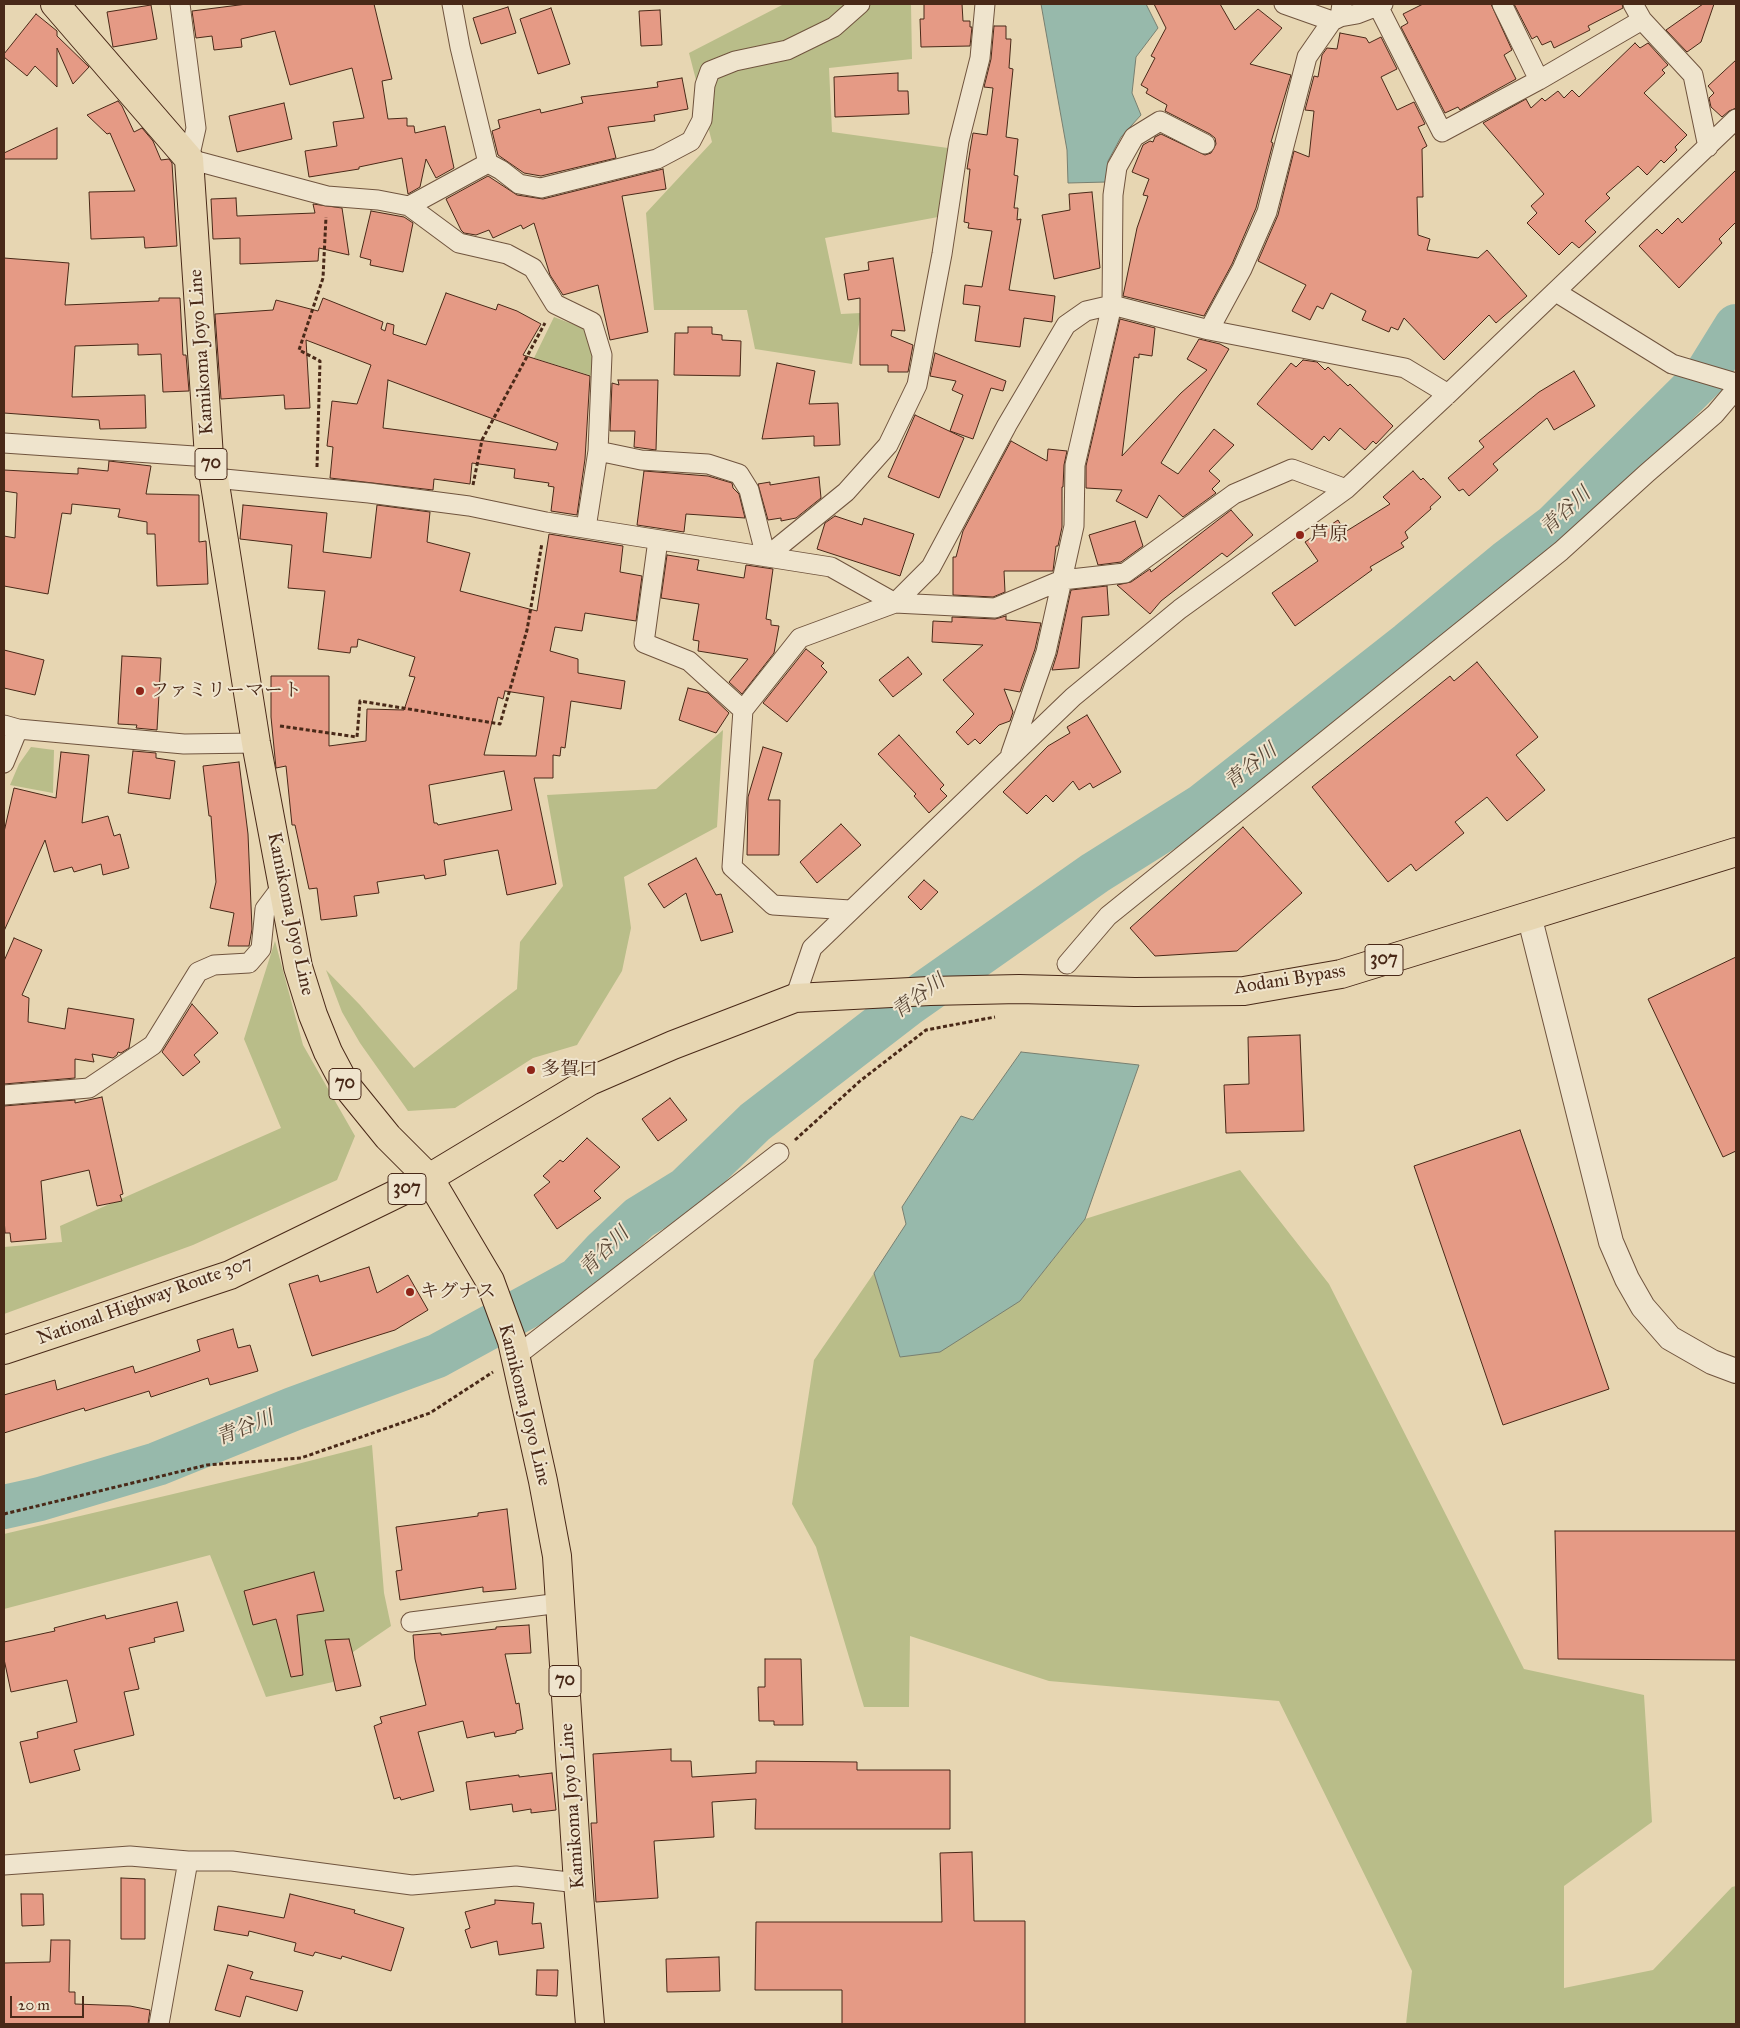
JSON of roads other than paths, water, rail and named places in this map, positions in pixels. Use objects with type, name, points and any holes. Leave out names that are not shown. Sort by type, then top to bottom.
[{"type":"main road","points":[[55,4],[189,159]]},
{"type":"main road","name":"Kamikoma Joyo Line","points":[[189,159],[212,467],[254,733],[298,967],[312,1015],[328,1052],[345,1084],[388,1137],[429,1178],[490,1281],[514,1349],[543,1481],[557,1556],[578,1883],[590,2024]]},
{"type":"main road","name":"Aodani Bypass","points":[[796,998],[842,994],[1019,989],[1135,992],[1244,991],[1341,974],[1736,852]]},
{"type":"main road","name":"National Highway Route 307","points":[[4,1350],[230,1275],[429,1178],[590,1081],[673,1045],[796,998]]},
{"type":"street","points":[[180,4],[196,128],[189,159],[327,196],[378,200],[408,206],[459,244],[507,254],[533,268],[555,304],[592,322],[602,355],[598,451],[586,528]]},
{"type":"street","points":[[452,4],[460,48],[488,163],[519,184],[541,188],[657,159],[691,141],[702,120],[705,85],[710,71],[735,61],[787,50],[834,27],[860,4]]},
{"type":"street","points":[[766,556],[846,492],[888,445],[918,385],[942,254],[959,141],[980,58],[985,4]]},
{"type":"street","points":[[1284,4],[1338,14],[1357,14],[1380,5],[1442,132],[1539,80],[1638,12],[1692,76],[1708,147]]},
{"type":"street","points":[[1502,4],[1539,80]]},
{"type":"street","points":[[1210,330],[1242,269],[1267,212],[1307,57],[1338,14]]},
{"type":"street","points":[[796,998],[812,948],[1074,697],[1180,610],[1346,488],[1556,292],[1736,119]]},
{"type":"street","points":[[1010,757],[1046,652],[1074,526],[1075,465],[1112,305],[1113,195],[1117,167],[1134,137],[1160,121],[1205,144]]},
{"type":"street","points":[[408,206],[488,163]]},
{"type":"street","points":[[1067,964],[1108,916],[1561,551],[1646,473],[1716,414],[1733,384],[1672,364],[1556,292]]},
{"type":"street","points":[[896,603],[930,567],[1007,425],[1066,325],[1086,311],[1112,305],[1210,330],[1405,368],[1448,394]]},
{"type":"street","points":[[4,443],[212,467],[317,488],[469,506],[546,522],[831,567],[896,603]]},
{"type":"street","points":[[598,451],[641,460],[708,464],[739,474],[749,490],[766,556]]},
{"type":"street","points":[[850,910],[773,905],[732,867],[743,710],[800,638],[896,603],[995,608],[1062,580],[1125,573],[1234,494],[1292,469],[1346,488]]},
{"type":"street","points":[[658,540],[644,643],[689,661],[743,710]]},
{"type":"street","points":[[4,763],[11,727],[184,744],[254,733]]},
{"type":"street","points":[[4,1095],[90,1088],[153,1045],[198,972],[214,964],[249,963],[261,949],[265,909],[283,885]]},
{"type":"street","points":[[1529,915],[1611,1242],[1626,1280],[1643,1307],[1670,1338],[1712,1362],[1736,1371]]},
{"type":"street","points":[[514,1349],[779,1154]]},
{"type":"street","points":[[411,1622],[560,1603]]},
{"type":"street","points":[[4,1864],[130,1856],[188,1861],[232,1861],[412,1885],[516,1876],[578,1883]]},
{"type":"street","points":[[159,2024],[188,1861]]},
{"type":"waterway","name":"青谷川","points":[[4,1507],[40,1499],[157,1464],[293,1409],[437,1356],[578,1279],[639,1218],[686,1189],[755,1122],[907,1005],[1095,873],[1203,805],[1554,526],[1705,376],[1736,326]]},
{"type":"place","name":"芦原","points":[[1300,535]]},
{"type":"place","name":"ファミリーマート","points":[[140,691]]},
{"type":"place","name":"多賀口","points":[[531,1070]]},
{"type":"place","name":"キグナス","points":[[410,1292]]}]
